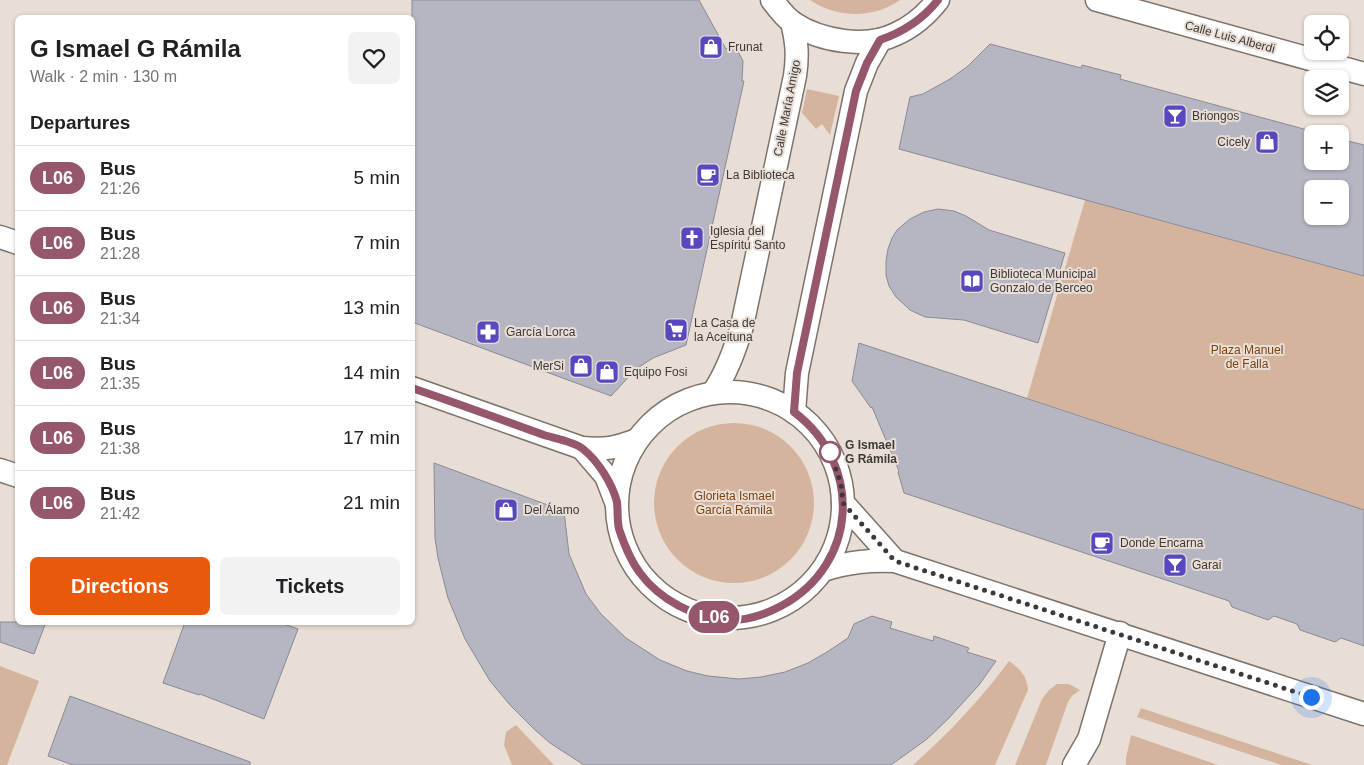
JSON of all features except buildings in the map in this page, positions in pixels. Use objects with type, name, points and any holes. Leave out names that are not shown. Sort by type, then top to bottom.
[{"type":"street","points":[[772,0],[792,22],[817,34],[838,40],[862,41],[880,40],[896,34],[913,24],[938,3]]},
{"type":"street","name":"Calle Luis Alberdi","points":[[1096,0],[1364,74]]},
{"type":"street","name":"Calle María Amigo","points":[[713,393],[725,374],[742,326],[796,67],[797,43],[792,22]]},
{"type":"street","points":[[794,412],[797,373],[856,91],[867,63],[880,40]]},
{"type":"street","points":[[0,237],[15,242]]},
{"type":"street","points":[[415,389],[582,448],[603,450],[637,440]]},
{"type":"street","points":[[713,393],[744,393],[772,400],[794,412],[822,440],[830,452],[841,484],[843,503],[840,533],[832,555],[823,570],[795,598],[760,616],[726,620],[691,611],[672,602],[655,589],[640,573],[627,552],[618,526],[616,502],[619,482],[625,463],[637,440],[665,412],[692,399],[713,393]]},
{"type":"street","points":[[582,448],[606,476],[616,502]]},
{"type":"street","points":[[0,470],[15,475]]},
{"type":"street","points":[[843,503],[895,561]]},
{"type":"street","points":[[823,570],[848,562],[895,561],[1364,714]]},
{"type":"street","points":[[1074,765],[1089,739],[1120,633]]},
{"type":"street","points":[[1089,739],[1092,765]]},
{"type":"green space","points":[[810,0],[900,0],[879,11],[855,14],[831,10]]},
{"type":"green space","points":[[807,89],[839,96],[830,135],[822,124],[816,129],[802,113]]},
{"type":"green space","name":"Plaza Manuel de Falla","points":[[1085,200],[1364,276],[1364,510],[1027,398]]},
{"type":"green space","name":"Glorieta Ismael García Rámila","points":[[742,423],[772,432],[791,446],[801,458],[808,472],[813,487],[813,519],[808,534],[801,548],[791,560],[779,570],[757,580],[742,583],[726,583],[711,580],[689,570],[667,548],[655,519],[654,495],[657,480],[667,458],[689,436],[718,424]]},
{"type":"green space","points":[[1009,661],[1022,673],[1028,690],[995,765],[913,765],[964,716]]},
{"type":"green space","points":[[0,666],[39,681],[7,765],[0,765]]},
{"type":"green space","points":[[1057,684],[1069,684],[1080,690],[1068,702],[1046,765],[1015,765],[1042,699]]},
{"type":"green space","points":[[1141,708],[1312,765],[1281,765],[1137,717]]},
{"type":"green space","points":[[516,725],[554,765],[512,765],[504,745],[506,732]]},
{"type":"green space","points":[[1131,735],[1218,765],[1126,765]]},
{"type":"bus line","name":"L06","points":[[415,389],[582,448],[606,476],[616,502],[618,526],[627,552],[640,573],[655,589],[672,602],[691,611],[726,620],[760,616],[795,598],[816,579],[832,555],[840,533],[843,512],[841,484],[830,452],[822,440],[794,412],[797,373],[856,91],[867,63],[880,40],[896,34],[913,24],[930,10],[938,0]]},
{"type":"place","name":"Frunat","points":[[711,47]]},
{"type":"place","name":"Briongos","points":[[1175,116]]},
{"type":"place","name":"Cicely","points":[[1267,142]]},
{"type":"place","name":"La Biblioteca","points":[[708,175]]},
{"type":"place","name":"Iglesia del Espíritu Santo","points":[[692,238]]},
{"type":"place","name":"Biblioteca Municipal Gonzalo de Berceo","points":[[972,281]]},
{"type":"place","name":"La Casa de la Aceituna","points":[[676,330]]},
{"type":"place","name":"García Lorca","points":[[488,332]]},
{"type":"place","name":"MerSi","points":[[581,366]]},
{"type":"place","name":"Equipo Fosi","points":[[607,372]]},
{"type":"place","name":"G Ismael G Rámila","points":[[830,452]]},
{"type":"place","name":"Del Álamo","points":[[506,510]]},
{"type":"place","name":"Donde Encarna","points":[[1102,543]]},
{"type":"place","name":"Garai","points":[[1175,565]]},
{"type":"route","points":[[830,452],[837,468],[843,503],[895,561],[1311,697]]}]
